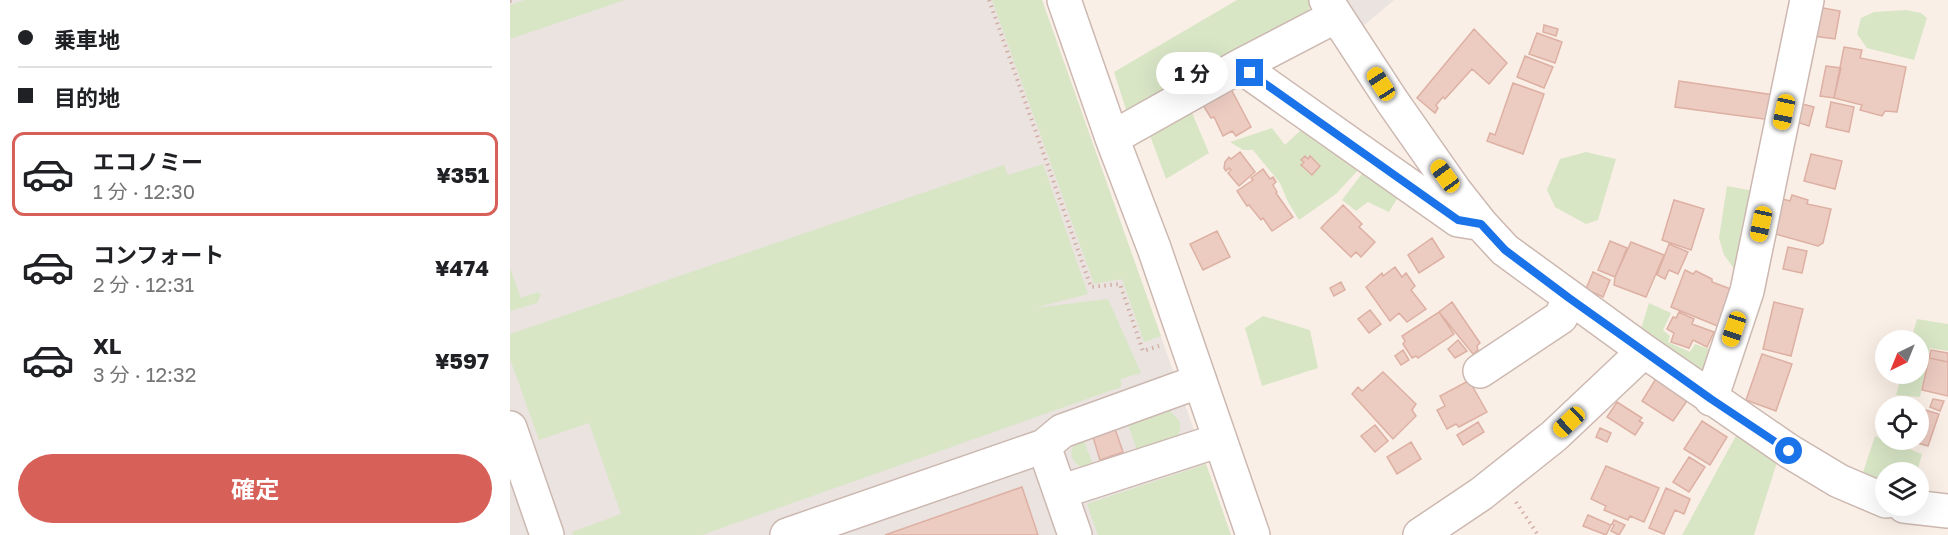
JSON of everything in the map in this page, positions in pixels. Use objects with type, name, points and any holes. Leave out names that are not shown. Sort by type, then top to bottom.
[{"type":"street","points":[[1064,0],[1112,138],[1155,248],[1253,535]]},
{"type":"street","points":[[1711,399],[1747,291],[1807,0]]},
{"type":"street","points":[[1112,138],[1240,66],[1331,8],[1398,111],[1481,224],[1505,250],[1711,399],[1789,451],[1839,481],[1875,496]]},
{"type":"street","points":[[1240,66],[1458,220],[1481,224]]},
{"type":"street","points":[[1480,371],[1561,317],[1569,298]]},
{"type":"street","points":[[1420,535],[1480,494],[1554,435],[1644,351]]},
{"type":"street","points":[[787,535],[1044,446],[1062,431],[1200,381]]},
{"type":"street","points":[[510,428],[547,535]]},
{"type":"street","points":[[1060,492],[1220,440]]},
{"type":"street","points":[[1044,446],[1076,535]]},
{"type":"street","points":[[1929,509],[1948,511]]},
{"type":"path","points":[[989,0],[1091,287],[1120,284],[1143,351],[1161,345]]},
{"type":"path","points":[[1499,479],[1538,535]]},
{"type":"shaded area","points":[[510,0],[1042,0],[1231,535],[510,535]]},
{"type":"shaded area","points":[[1344,0],[1394,0],[1362,27]]},
{"type":"green space","points":[[524,0],[625,0],[510,39],[510,5]]},
{"type":"green space","points":[[992,0],[1042,0],[1161,336],[1144,342],[1122,279],[1094,284]]},
{"type":"green space","points":[[1237,0],[1311,0],[1307,20],[1129,119],[1114,72]]},
{"type":"green space","points":[[1906,10],[1921,13],[1927,18],[1914,60],[1867,48],[1857,34],[1861,18],[1874,12]]},
{"type":"green space","points":[[1190,108],[1209,153],[1166,179],[1148,130]]},
{"type":"green space","points":[[1272,128],[1285,145],[1302,129],[1359,169],[1336,194],[1299,220],[1280,183],[1253,150],[1243,150],[1230,142]]},
{"type":"green space","points":[[1586,152],[1616,159],[1598,220],[1586,224],[1555,207],[1547,190],[1560,159]]},
{"type":"green space","points":[[1043,164],[1088,294],[1034,308],[1108,299],[1141,373],[1121,379],[1121,387],[702,535],[573,535],[572,532],[621,514],[589,423],[539,440],[510,359],[510,334],[1004,165],[1008,175]]},
{"type":"green space","points":[[1364,171],[1400,194],[1389,212],[1368,202],[1356,211],[1342,200]]},
{"type":"green space","points":[[1727,186],[1754,191],[1741,278],[1724,255],[1719,238]]},
{"type":"green space","points":[[510,268],[521,298],[538,292],[541,295],[537,303],[510,311]]},
{"type":"green space","points":[[1649,303],[1671,313],[1663,330],[1670,336],[1668,342],[1690,352],[1695,344],[1709,349],[1717,329],[1707,382],[1639,335]]},
{"type":"green space","points":[[1263,316],[1310,330],[1318,368],[1262,386],[1245,328]]},
{"type":"green space","points":[[1917,319],[1948,324],[1948,351],[1930,348],[1929,353],[1929,330],[1914,330]]},
{"type":"green space","points":[[1899,384],[1923,384],[1920,396],[1896,395]]},
{"type":"green space","points":[[1161,409],[1169,410],[1180,421],[1177,438],[1138,453],[1127,422]]},
{"type":"green space","points":[[1738,432],[1779,456],[1754,535],[1682,535]]},
{"type":"green space","points":[[1082,436],[1095,470],[1087,471],[1080,467],[1071,455],[1074,446]]},
{"type":"green space","points":[[1875,436],[1875,450],[1912,450],[1922,454],[1920,462],[1875,462],[1875,480],[1862,475]]},
{"type":"green space","points":[[1206,464],[1231,535],[1098,535],[1087,504]]},
{"type":"building","points":[[1818,7],[1840,11],[1835,39],[1813,36]]},
{"type":"building","points":[[1544,25],[1558,29],[1556,36],[1543,32]]},
{"type":"building","points":[[1474,29],[1507,63],[1489,84],[1472,69],[1445,99],[1443,97],[1436,105],[1438,108],[1435,113],[1417,98]]},
{"type":"building","points":[[1537,33],[1562,42],[1555,63],[1529,54]]},
{"type":"building","points":[[1844,47],[1862,50],[1860,58],[1906,67],[1897,112],[1885,111],[1882,116],[1860,110],[1862,105],[1834,98]]},
{"type":"building","points":[[1525,56],[1553,67],[1544,88],[1517,77]]},
{"type":"building","points":[[1826,66],[1841,68],[1834,98],[1820,96]]},
{"type":"building","points":[[1679,81],[1774,95],[1771,120],[1675,107]]},
{"type":"building","points":[[1513,83],[1544,94],[1523,154],[1487,141],[1490,133],[1495,135]]},
{"type":"building","points":[[1231,89],[1251,127],[1236,136],[1232,131],[1223,136],[1214,117],[1211,118],[1203,105]]},
{"type":"building","points":[[1831,102],[1854,107],[1849,132],[1826,127]]},
{"type":"building","points":[[1799,103],[1814,107],[1809,126],[1794,121]]},
{"type":"building","points":[[1240,152],[1255,172],[1239,186],[1228,173],[1231,170],[1229,168],[1226,171],[1224,168],[1229,157],[1231,159]]},
{"type":"building","points":[[1811,154],[1842,161],[1835,189],[1804,181]]},
{"type":"building","points":[[1305,156],[1308,159],[1310,156],[1320,166],[1312,175],[1301,165],[1304,162],[1301,160]]},
{"type":"building","points":[[1263,169],[1270,179],[1273,177],[1276,182],[1273,185],[1276,193],[1293,217],[1272,231],[1263,218],[1261,220],[1249,205],[1247,206],[1237,191],[1253,180],[1251,178]]},
{"type":"building","points":[[1792,195],[1808,200],[1807,204],[1831,209],[1823,243],[1818,246],[1772,233],[1779,198],[1790,201]]},
{"type":"building","points":[[1674,200],[1704,209],[1691,250],[1662,240]]},
{"type":"building","points":[[1343,205],[1362,224],[1359,227],[1375,242],[1361,257],[1356,252],[1351,257],[1321,228]]},
{"type":"building","points":[[1217,231],[1230,257],[1203,270],[1190,244]]},
{"type":"building","points":[[1432,238],[1444,257],[1419,273],[1408,255]]},
{"type":"building","points":[[1610,241],[1627,248],[1615,277],[1598,270]]},
{"type":"building","points":[[1631,242],[1664,255],[1646,297],[1614,285],[1615,277]]},
{"type":"building","points":[[1669,244],[1688,252],[1678,274],[1669,270],[1665,279],[1657,275]]},
{"type":"building","points":[[1788,247],[1807,251],[1802,273],[1783,269]]},
{"type":"building","points":[[1395,267],[1402,277],[1406,273],[1415,286],[1411,290],[1426,309],[1407,322],[1399,313],[1390,321],[1366,287],[1382,273],[1383,276]]},
{"type":"building","points":[[1685,270],[1693,274],[1696,271],[1712,279],[1712,282],[1736,291],[1720,327],[1671,307]]},
{"type":"building","points":[[1593,272],[1610,280],[1603,297],[1586,289]]},
{"type":"building","points":[[1341,282],[1345,290],[1334,296],[1330,288]]},
{"type":"building","points":[[1452,302],[1480,343],[1477,346],[1478,350],[1473,354],[1439,312]]},
{"type":"building","points":[[1774,302],[1803,309],[1791,356],[1763,349]]},
{"type":"building","points":[[1370,310],[1381,324],[1369,333],[1358,319]]},
{"type":"building","points":[[1439,312],[1454,334],[1418,358],[1416,356],[1412,358],[1403,344],[1405,341],[1402,336]]},
{"type":"building","points":[[1679,312],[1694,319],[1692,324],[1714,332],[1707,347],[1693,340],[1689,348],[1671,342],[1674,333],[1667,329],[1673,317],[1676,318]]},
{"type":"building","points":[[1458,340],[1467,351],[1455,358],[1448,349]]},
{"type":"building","points":[[1403,350],[1409,360],[1401,365],[1395,356]]},
{"type":"building","points":[[1931,350],[1948,353],[1948,362],[1929,358]]},
{"type":"building","points":[[1762,354],[1792,364],[1776,411],[1746,400]]},
{"type":"building","points":[[1929,358],[1948,362],[1948,396],[1922,390],[1923,384],[1929,384]]},
{"type":"building","points":[[1383,372],[1416,404],[1412,410],[1416,416],[1393,439],[1352,394],[1358,387],[1362,391]]},
{"type":"building","points":[[1657,377],[1689,398],[1673,421],[1642,401]]},
{"type":"building","points":[[1468,381],[1487,412],[1459,427],[1456,424],[1447,429],[1437,410],[1445,406],[1440,396]]},
{"type":"building","points":[[1933,399],[1944,401],[1940,411],[1930,407]]},
{"type":"building","points":[[1617,402],[1642,418],[1639,421],[1643,423],[1635,435],[1607,417]]},
{"type":"building","points":[[1929,411],[1939,414],[1929,443]]},
{"type":"building","points":[[1702,421],[1727,437],[1710,465],[1684,449]]},
{"type":"building","points":[[1478,422],[1484,432],[1463,445],[1457,435]]},
{"type":"building","points":[[1375,425],[1388,441],[1375,452],[1361,436]]},
{"type":"building","points":[[1600,428],[1611,433],[1607,442],[1596,437]]},
{"type":"building","points":[[1115,429],[1123,452],[1100,460],[1093,437]]},
{"type":"building","points":[[1411,442],[1421,459],[1397,474],[1387,457]]},
{"type":"building","points":[[1689,457],[1705,467],[1689,492],[1673,482]]},
{"type":"building","points":[[1606,466],[1659,488],[1644,522],[1630,516],[1628,520],[1604,510],[1606,506],[1591,499]]},
{"type":"building","points":[[1022,487],[1038,535],[885,535]]},
{"type":"building","points":[[1666,488],[1690,499],[1684,514],[1675,510],[1664,534],[1649,528]]},
{"type":"building","points":[[1588,515],[1611,525],[1606,535],[1583,526]]},
{"type":"building","points":[[1614,520],[1625,525],[1619,535],[1611,531]]},
{"type":"route","points":[[1250,73],[1458,220],[1481,224],[1505,250],[1569,298],[1711,399],[1789,451]]}]
